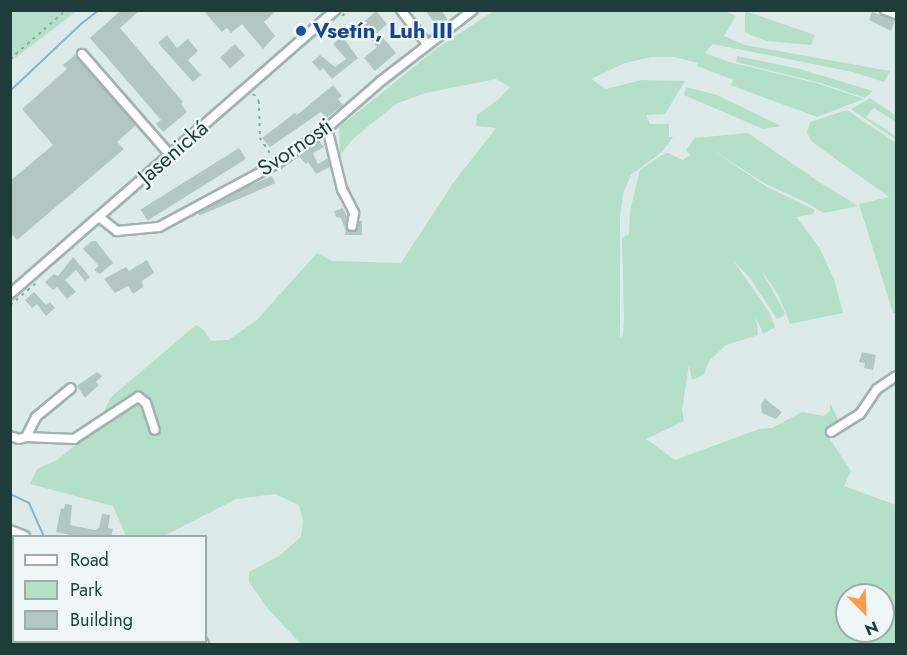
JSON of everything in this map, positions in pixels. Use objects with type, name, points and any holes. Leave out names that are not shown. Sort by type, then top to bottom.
[{"type":"street","name":"Jasenická","points":[[10,294],[336,10]]},
{"type":"street","points":[[401,10],[427,44]]},
{"type":"street","name":"Svornosti","points":[[99,217],[117,231],[159,227],[276,164],[327,128],[427,44],[473,10]]},
{"type":"street","points":[[885,10],[897,14]]},
{"type":"street","points":[[82,54],[170,155]]},
{"type":"street","points":[[327,128],[342,189],[354,213],[352,226]]},
{"type":"street","points":[[831,432],[861,414],[877,389],[897,376]]},
{"type":"street","points":[[26,437],[36,417],[71,388]]},
{"type":"street","points":[[10,436],[19,439],[26,437],[74,439],[138,397],[146,403],[155,430]]},
{"type":"path","points":[[10,59],[66,10]]},
{"type":"path","points":[[253,94],[259,101],[260,138],[276,164]]},
{"type":"green space","points":[[11,10],[77,10],[77,11],[11,61]]},
{"type":"green space","points":[[494,11],[725,11],[736,16],[724,36],[745,45],[890,71],[884,82],[853,72],[713,44],[705,53],[729,62],[816,83],[864,99],[817,117],[730,85],[734,80],[697,66],[698,63],[674,57],[651,57],[625,63],[591,79],[606,89],[642,80],[685,81],[665,114],[646,115],[650,124],[669,124],[669,137],[673,137],[662,152],[631,175],[623,194],[620,218],[620,337],[623,336],[624,318],[622,238],[629,234],[630,211],[640,170],[662,155],[668,153],[683,160],[690,155],[686,150],[695,138],[748,133],[858,206],[824,213],[764,183],[708,147],[767,187],[815,210],[813,214],[796,217],[819,247],[834,279],[843,313],[790,324],[778,294],[761,270],[784,311],[785,315],[777,319],[750,278],[733,260],[769,312],[775,327],[763,334],[756,317],[758,335],[726,345],[709,361],[704,375],[692,380],[689,365],[682,410],[684,421],[646,439],[675,460],[759,429],[772,428],[802,412],[823,416],[830,411],[830,403],[839,421],[826,433],[851,471],[844,486],[896,505],[896,644],[301,644],[268,609],[249,582],[249,572],[279,556],[301,537],[303,521],[299,505],[275,494],[236,499],[166,535],[126,535],[113,506],[30,484],[37,469],[57,460],[97,428],[110,398],[196,325],[204,330],[211,341],[228,340],[256,321],[317,253],[332,261],[401,263],[453,183],[496,128],[476,126],[477,115],[499,99],[510,87],[496,79],[425,93],[396,104],[354,138],[340,155],[339,127],[440,46]]},
{"type":"green space","points":[[745,11],[815,35],[811,45],[767,41],[750,35],[745,31]]},
{"type":"green space","points":[[737,56],[800,69],[873,91],[865,98],[821,83],[736,62]]},
{"type":"green space","points":[[686,87],[717,95],[781,126],[763,129],[684,95]]},
{"type":"green space","points":[[870,98],[896,116],[896,122],[874,108],[866,117],[896,136],[896,140],[851,109]]},
{"type":"green space","points":[[847,110],[896,143],[896,313],[893,313],[859,204],[889,197],[811,141],[807,132],[810,122]]},
{"type":"building","points":[[121,10],[140,10],[120,28],[183,102],[181,104],[187,112],[163,132],[156,124],[161,120],[90,38]]},
{"type":"building","points":[[203,10],[277,10],[264,22],[275,36],[263,49],[242,24],[231,33],[227,28],[222,32]]},
{"type":"building","points":[[425,10],[441,10],[448,20],[438,28]]},
{"type":"building","points":[[376,11],[387,24],[378,32],[396,53],[375,71],[364,58],[377,47],[359,26]]},
{"type":"building","points":[[872,12],[895,20],[891,31],[869,20]]},
{"type":"building","points":[[167,35],[177,48],[188,39],[198,51],[188,60],[201,75],[193,82],[158,43]]},
{"type":"building","points":[[342,36],[358,58],[332,79],[323,68],[320,71],[312,62],[320,55],[335,67],[346,59],[333,44]]},
{"type":"building","points":[[235,44],[245,55],[230,69],[220,57]]},
{"type":"building","points":[[76,54],[136,125],[117,142],[124,149],[17,240],[10,232],[10,181],[53,145],[22,109],[67,69],[63,65]]},
{"type":"building","points":[[333,85],[342,96],[338,99],[343,105],[327,118],[321,112],[270,147],[262,138],[295,113],[297,115]]},
{"type":"building","points":[[319,141],[324,147],[313,153],[318,164],[328,158],[330,167],[316,174],[308,162],[306,164],[299,156]]},
{"type":"building","points":[[239,148],[246,159],[148,220],[141,209]]},
{"type":"building","points":[[272,176],[275,183],[200,215],[197,208]]},
{"type":"building","points":[[343,208],[347,217],[346,229],[355,232],[359,221],[362,221],[362,235],[345,235],[346,231],[341,218],[336,217],[334,211]]},
{"type":"building","points":[[92,241],[96,241],[113,263],[100,274],[94,270],[99,266],[83,249]]},
{"type":"building","points":[[73,257],[90,277],[85,281],[76,270],[65,280],[76,292],[67,299],[57,287],[53,290],[45,282],[54,274],[58,276]]},
{"type":"building","points":[[147,260],[154,273],[142,281],[143,287],[133,294],[128,286],[115,293],[104,279],[126,267],[129,271]]},
{"type":"building","points":[[34,292],[46,305],[50,302],[55,308],[46,316],[37,304],[32,308],[25,300]]},
{"type":"building","points":[[862,352],[876,355],[873,370],[864,368],[865,363],[859,362]]},
{"type":"building","points":[[97,372],[102,376],[96,382],[99,385],[85,398],[77,386]]},
{"type":"building","points":[[765,399],[782,412],[776,419],[762,413],[761,404]]},
{"type":"building","points":[[65,504],[72,505],[70,525],[95,530],[99,528],[102,514],[110,515],[108,528],[113,529],[112,535],[70,535],[56,532],[61,508],[64,509]]},
{"type":"waterway","points":[[10,91],[99,10]]},
{"type":"waterway","points":[[10,494],[29,503],[44,535]]},
{"type":"place","name":"Vsetín, Luh III","points":[[301,31]]}]
